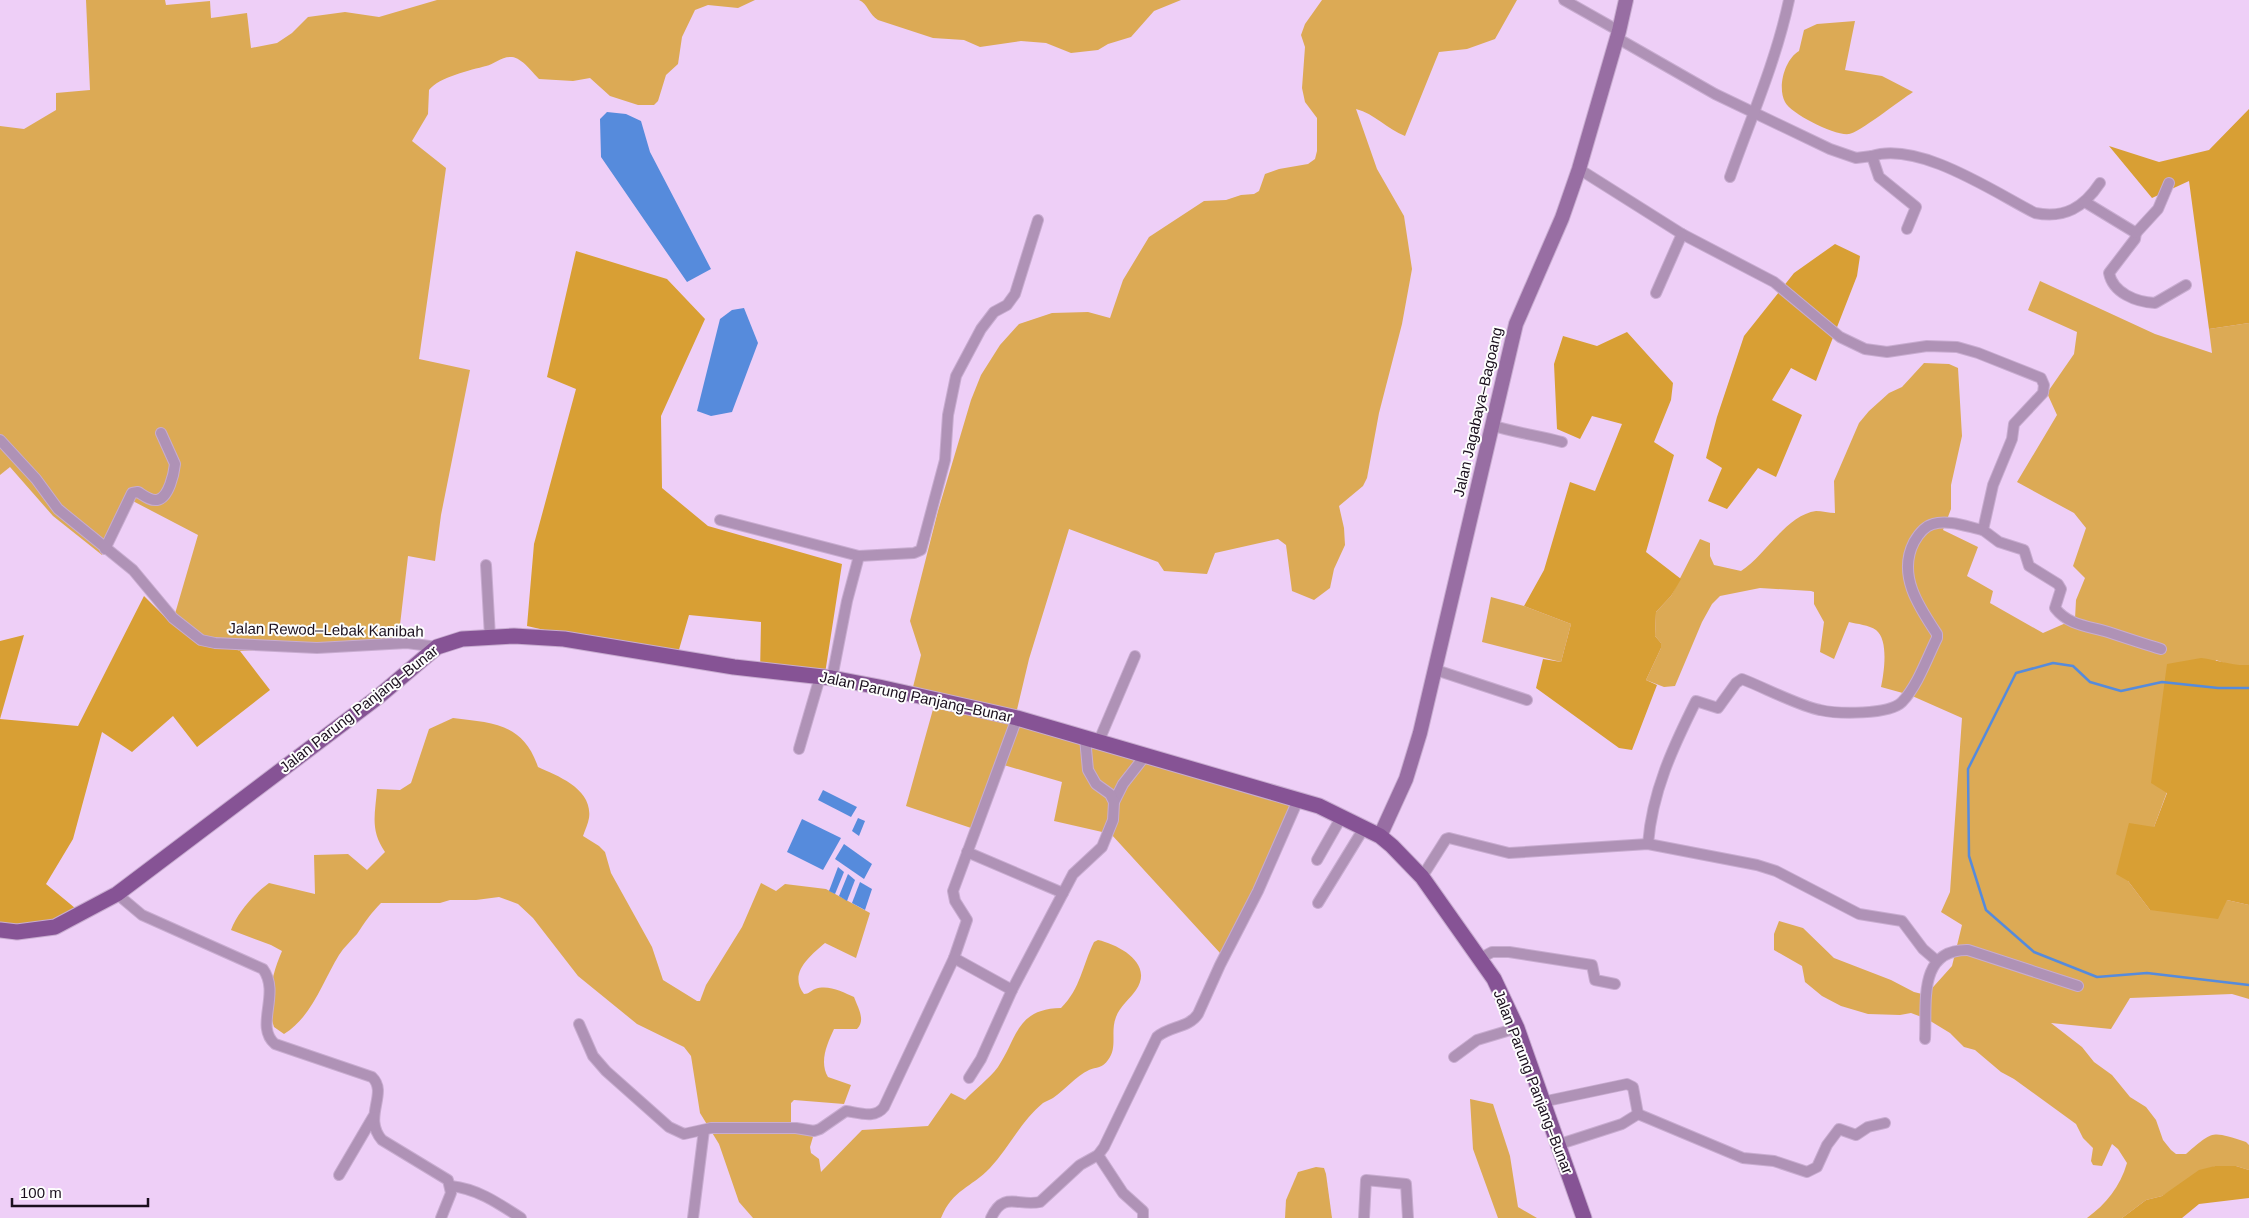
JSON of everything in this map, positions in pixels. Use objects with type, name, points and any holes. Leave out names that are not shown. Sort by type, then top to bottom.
[{"type":"main road","name":"Jalan Parung Panjang–Bunar","points":[[0,930],[27,931],[55,927],[117,894],[378,697],[437,647],[462,638],[564,638],[734,667],[826,678],[936,699],[1017,718],[1329,810],[1380,836],[1422,878],[1482,958],[1494,978],[1517,1028],[1584,1218]]},
{"type":"street","points":[[1564,0],[1715,94],[1830,148],[1856,158],[1901,154],[1933,160],[2036,213],[2046,215],[2067,213],[2085,202],[2100,183]]},
{"type":"street","name":"Jalan Jagabaya–Bagoang","points":[[1380,836],[1406,779],[1436,670],[1491,425],[1522,306],[1562,218],[1579,168],[1626,0]]},
{"type":"street","points":[[1730,177],[1756,113],[1782,35],[1789,0]]},
{"type":"street","points":[[1872,156],[1879,177],[1916,207],[1907,229]]},
{"type":"street","points":[[1579,168],[1682,234],[1774,282],[1840,337],[1865,349],[1887,352],[1928,346],[1957,347],[1978,353],[2040,378],[2044,385],[2044,393],[2014,424],[2012,439],[1993,485],[1983,530]]},
{"type":"street","points":[[2169,183],[2158,209],[2136,233],[2135,239],[2109,273],[2110,281],[2122,294],[2155,303],[2186,285]]},
{"type":"street","points":[[2085,202],[2136,233]]},
{"type":"street","points":[[720,520],[859,556],[914,553],[921,550],[945,460],[948,415],[956,376],[981,329],[994,312],[1007,305],[1015,294],[1038,220]]},
{"type":"street","points":[[1656,293],[1682,234]]},
{"type":"street","points":[[1491,425],[1524,435],[1532,434],[1562,442]]},
{"type":"street","points":[[105,549],[134,491],[149,499],[157,500],[162,498],[167,489],[175,464],[161,433]]},
{"type":"street","name":"Jalan Rewod–Lebak Kanibah","points":[[0,440],[36,479],[58,509],[133,570],[172,618],[201,640],[215,643],[317,648],[407,643],[437,647]]},
{"type":"street","points":[[1648,844],[1652,804],[1674,743],[1696,701],[1718,708],[1736,683],[1742,679],[1820,710],[1863,712],[1892,709],[1901,703],[1909,693],[1937,638],[1937,634],[1916,602],[1908,564],[1909,552],[1915,539],[1932,524],[1946,522],[1983,530],[1999,542],[2024,550],[2029,566],[2058,584],[2061,592],[2055,608],[2059,614],[2083,628],[2105,631],[2161,649]]},
{"type":"street","points":[[798,749],[826,678],[859,556]]},
{"type":"street","points":[[486,565],[490,637]]},
{"type":"street","points":[[1114,802],[1110,794],[1096,784],[1088,770],[1092,741],[1135,656]]},
{"type":"street","points":[[1436,670],[1527,700]]},
{"type":"street","points":[[579,1024],[593,1056],[635,1099],[677,1132],[692,1134],[712,1128],[814,1130],[820,1129],[846,1111],[874,1115],[880,1113],[954,958],[967,920],[955,901],[953,891],[1017,718]]},
{"type":"street","points":[[969,1078],[981,1059],[1012,990],[1073,874],[1102,847],[1113,820],[1114,802],[1123,784],[1145,756]]},
{"type":"street","points":[[991,1218],[996,1208],[1002,1202],[1040,1202],[1080,1165],[1098,1155],[1104,1147],[1157,1037],[1163,1032],[1194,1021],[1198,1014],[1220,965],[1258,891],[1298,800]]},
{"type":"street","points":[[1317,860],[1342,816]]},
{"type":"street","points":[[1318,903],[1364,828]]},
{"type":"street","points":[[1422,878],[1446,839],[1449,838],[1509,853],[1648,844],[1763,867],[1776,871],[1859,914],[1902,921],[1922,949],[1937,961]]},
{"type":"street","points":[[967,852],[1063,893]]},
{"type":"street","points":[[117,894],[142,915],[263,969],[270,982],[266,1018],[270,1040],[275,1044],[372,1077],[378,1082],[379,1088],[373,1117],[374,1128],[382,1140],[448,1180],[451,1186],[451,1193],[441,1218]]},
{"type":"street","points":[[1925,1039],[1926,990],[1937,961],[1956,950],[1968,950],[2078,986]]},
{"type":"street","points":[[1482,958],[1492,952],[1509,952],[1592,965],[1595,980],[1614,984]]},
{"type":"street","points":[[954,958],[1012,990]]},
{"type":"street","points":[[1454,1057],[1477,1040],[1517,1028]]},
{"type":"street","points":[[1542,1102],[1627,1084],[1633,1087],[1638,1114]]},
{"type":"street","points":[[1638,1114],[1743,1158],[1774,1161],[1807,1172],[1817,1167],[1827,1145],[1839,1130],[1856,1136],[1868,1127],[1885,1122]]},
{"type":"street","points":[[1558,1145],[1622,1124],[1638,1114]]},
{"type":"street","points":[[339,1175],[373,1117]]},
{"type":"street","points":[[693,1218],[704,1130]]},
{"type":"street","points":[[1098,1155],[1124,1193],[1143,1211],[1143,1218]]},
{"type":"street","points":[[1364,1218],[1366,1180],[1406,1184],[1408,1218]]},
{"type":"street","points":[[451,1186],[469,1188],[483,1194],[521,1218]]},
{"type":"shaded area","points":[[86,0],[165,0],[166,5],[210,1],[211,18],[247,13],[251,48],[277,43],[292,33],[308,17],[345,12],[379,17],[437,0],[755,0],[738,8],[708,5],[695,10],[682,37],[678,64],[666,75],[658,101],[654,105],[638,105],[610,96],[590,78],[573,81],[539,79],[523,63],[512,57],[447,78],[429,90],[428,114],[412,141],[446,168],[419,359],[470,370],[441,515],[435,561],[408,556],[398,642],[240,651],[172,624],[198,535],[129,499],[102,555],[53,516],[10,467],[0,475],[0,126],[24,129],[56,110],[56,93],[90,90]]},
{"type":"shaded area","points":[[859,0],[1181,0],[1154,11],[1131,37],[1108,44],[1098,50],[1071,53],[1046,43],[1021,41],[980,47],[964,40],[933,38],[878,20]]},
{"type":"shaded area","points":[[1322,0],[1517,0],[1495,39],[1467,49],[1439,52],[1405,136],[1392,130],[1369,114],[1356,109],[1377,169],[1404,216],[1412,269],[1402,324],[1379,413],[1367,478],[1363,486],[1339,506],[1344,528],[1345,545],[1334,569],[1330,588],[1314,600],[1292,591],[1286,545],[1278,539],[1215,553],[1207,574],[1164,571],[1158,562],[1069,529],[1029,659],[1015,718],[1295,798],[1233,939],[1220,953],[1111,834],[1054,821],[1062,782],[997,763],[974,829],[906,806],[937,695],[913,687],[921,655],[910,621],[938,511],[971,400],[981,375],[1000,345],[1019,324],[1052,313],[1088,312],[1110,318],[1123,280],[1149,237],[1204,201],[1226,200],[1241,195],[1254,194],[1259,191],[1265,174],[1279,169],[1308,164],[1315,159],[1317,151],[1317,118],[1305,102],[1302,88],[1305,47],[1301,35],[1305,24]]},
{"type":"shaded area","points":[[1855,21],[1845,70],[1882,76],[1913,92],[1861,128],[1849,134],[1842,134],[1804,118],[1789,107],[1783,96],[1782,81],[1786,67],[1799,51],[1804,30],[1817,24]]},
{"type":"shaded area","points":[[2249,109],[2249,323],[2209,329],[2189,181],[2152,198],[2109,146],[2159,162],[2209,150]]},
{"type":"shaded area","points":[[1835,244],[1860,256],[1857,276],[1816,381],[1791,368],[1772,400],[1802,415],[1776,477],[1758,468],[1727,509],[1708,501],[1722,468],[1706,458],[1717,417],[1744,336],[1794,273]]},
{"type":"shaded area","points":[[576,251],[667,279],[705,319],[661,416],[662,488],[708,526],[842,564],[824,680],[760,674],[761,622],[689,615],[676,660],[527,626],[534,544],[576,389],[547,377]]},
{"type":"shaded area","points":[[2040,281],[2155,334],[2212,353],[2209,329],[2249,323],[2249,665],[2232,666],[2216,660],[2154,827],[2128,881],[2150,910],[2227,900],[2249,905],[2249,999],[2232,994],[2130,998],[2111,1029],[2051,1023],[2082,1047],[2094,1062],[2112,1075],[2130,1097],[2146,1107],[2156,1120],[2163,1140],[2176,1154],[2186,1154],[2202,1140],[2213,1135],[2226,1136],[2246,1142],[2249,1145],[2249,1170],[2236,1166],[2215,1166],[2162,1196],[2146,1200],[2122,1218],[2087,1218],[2112,1194],[2124,1172],[2127,1163],[2118,1149],[2112,1144],[2102,1166],[2093,1165],[2091,1161],[2093,1148],[2083,1138],[2076,1124],[2014,1079],[2001,1072],[1975,1050],[1964,1047],[1950,1033],[1927,1019],[1911,1013],[1900,1015],[1868,1014],[1841,1006],[1822,996],[1805,982],[1802,966],[1774,950],[1774,934],[1779,921],[1803,928],[1834,958],[1891,980],[1914,992],[1926,995],[1952,966],[1962,925],[1941,912],[1950,892],[1962,718],[1910,695],[1881,687],[1884,665],[1883,641],[1873,628],[1849,622],[1834,659],[1820,652],[1824,622],[1814,604],[1814,592],[1811,591],[1760,588],[1720,596],[1712,604],[1702,622],[1675,686],[1664,687],[1646,680],[1661,648],[1661,643],[1655,636],[1656,612],[1671,596],[1700,539],[1710,543],[1710,556],[1714,565],[1741,571],[1795,520],[1805,514],[1816,511],[1835,513],[1834,481],[1859,423],[1889,393],[1902,387],[1924,363],[1949,364],[1958,368],[1962,436],[1951,485],[1951,509],[1943,530],[1978,547],[1967,576],[1993,591],[1990,603],[2043,633],[2075,619],[2076,600],[2085,578],[2073,566],[2086,528],[2074,513],[2017,482],[2057,415],[2047,393],[2074,354],[2077,332],[2028,310]]},
{"type":"shaded area","points":[[1627,332],[1673,383],[1671,400],[1654,442],[1674,455],[1646,552],[1681,579],[1671,596],[1656,612],[1655,636],[1661,643],[1661,648],[1646,680],[1657,685],[1632,750],[1619,748],[1536,688],[1543,659],[1561,662],[1571,624],[1524,606],[1544,570],[1570,482],[1595,491],[1622,424],[1592,416],[1580,439],[1557,429],[1554,364],[1563,336],[1597,346]]},
{"type":"shaded area","points":[[144,596],[172,624],[240,651],[270,690],[197,747],[173,716],[132,752],[102,732],[73,839],[46,884],[81,913],[0,934],[0,719],[78,726]]},
{"type":"shaded area","points":[[1491,597],[1524,606],[1571,624],[1561,662],[1482,642]]},
{"type":"shaded area","points":[[24,635],[0,719],[0,641]]},
{"type":"shaded area","points":[[2201,658],[2231,664],[2249,665],[2249,905],[2227,900],[2218,919],[2150,910],[2128,881],[2116,874],[2129,823],[2154,827],[2167,793],[2151,783],[2167,664]]},
{"type":"shaded area","points":[[453,718],[494,724],[515,733],[532,752],[538,767],[564,779],[580,791],[586,799],[589,808],[589,818],[583,836],[605,852],[611,873],[652,947],[663,980],[697,1001],[700,1001],[706,985],[742,927],[761,883],[776,891],[785,884],[826,889],[870,913],[856,958],[825,943],[808,959],[798,979],[804,994],[825,987],[854,997],[861,1018],[857,1029],[834,1029],[825,1053],[824,1065],[828,1077],[851,1085],[844,1104],[794,1100],[791,1103],[791,1127],[815,1130],[810,1147],[811,1153],[819,1159],[821,1172],[862,1130],[928,1126],[951,1093],[965,1100],[998,1067],[1015,1035],[1027,1019],[1035,1013],[1061,1008],[1068,1000],[1077,985],[1094,942],[1098,940],[1124,951],[1138,964],[1141,972],[1136,990],[1120,1009],[1116,1017],[1111,1055],[1104,1065],[1084,1073],[1035,1110],[997,1160],[983,1175],[951,1201],[941,1218],[753,1218],[739,1202],[719,1144],[700,1113],[691,1056],[684,1047],[637,1024],[578,976],[533,918],[518,904],[499,897],[476,900],[450,900],[440,903],[381,903],[341,952],[316,998],[302,1018],[284,1034],[274,1027],[270,1008],[271,988],[275,969],[282,951],[231,930],[234,923],[247,904],[269,883],[315,894],[314,855],[348,854],[367,870],[385,852],[375,829],[377,789],[400,790],[411,783],[429,729]]},
{"type":"shaded area","points":[[1470,1099],[1493,1104],[1510,1156],[1518,1207],[1537,1218],[1498,1218],[1473,1149]]},
{"type":"shaded area","points":[[2215,1166],[2236,1166],[2249,1170],[2249,1198],[2199,1204],[2182,1218],[2122,1218],[2146,1200],[2162,1196],[2199,1170]]},
{"type":"shaded area","points":[[1316,1167],[1324,1168],[1326,1174],[1332,1218],[1285,1218],[1286,1200],[1298,1172]]},
{"type":"water","points":[[607,112],[626,114],[641,121],[650,152],[711,269],[687,282],[601,157],[600,119]]},
{"type":"water","points":[[744,308],[758,343],[732,412],[711,416],[697,411],[720,319],[732,310]]},
{"type":"water","points":[[823,790],[857,807],[851,817],[818,800]]},
{"type":"water","points":[[858,818],[865,821],[859,836],[852,831]]},
{"type":"water","points":[[802,819],[841,838],[823,870],[787,852]]},
{"type":"water","points":[[844,844],[872,864],[864,879],[835,859]]},
{"type":"water","points":[[838,867],[844,872],[835,894],[829,891]]},
{"type":"water","points":[[848,874],[855,880],[847,901],[839,896]]},
{"type":"water","points":[[860,882],[872,889],[865,910],[852,903]]},
{"type":"waterway","points":[[2249,688],[2218,688],[2162,682],[2121,691],[2090,682],[2073,666],[2053,663],[2016,673],[1968,769],[1969,856],[1986,910],[2034,952],[2097,977],[2147,973],[2249,985]]}]
